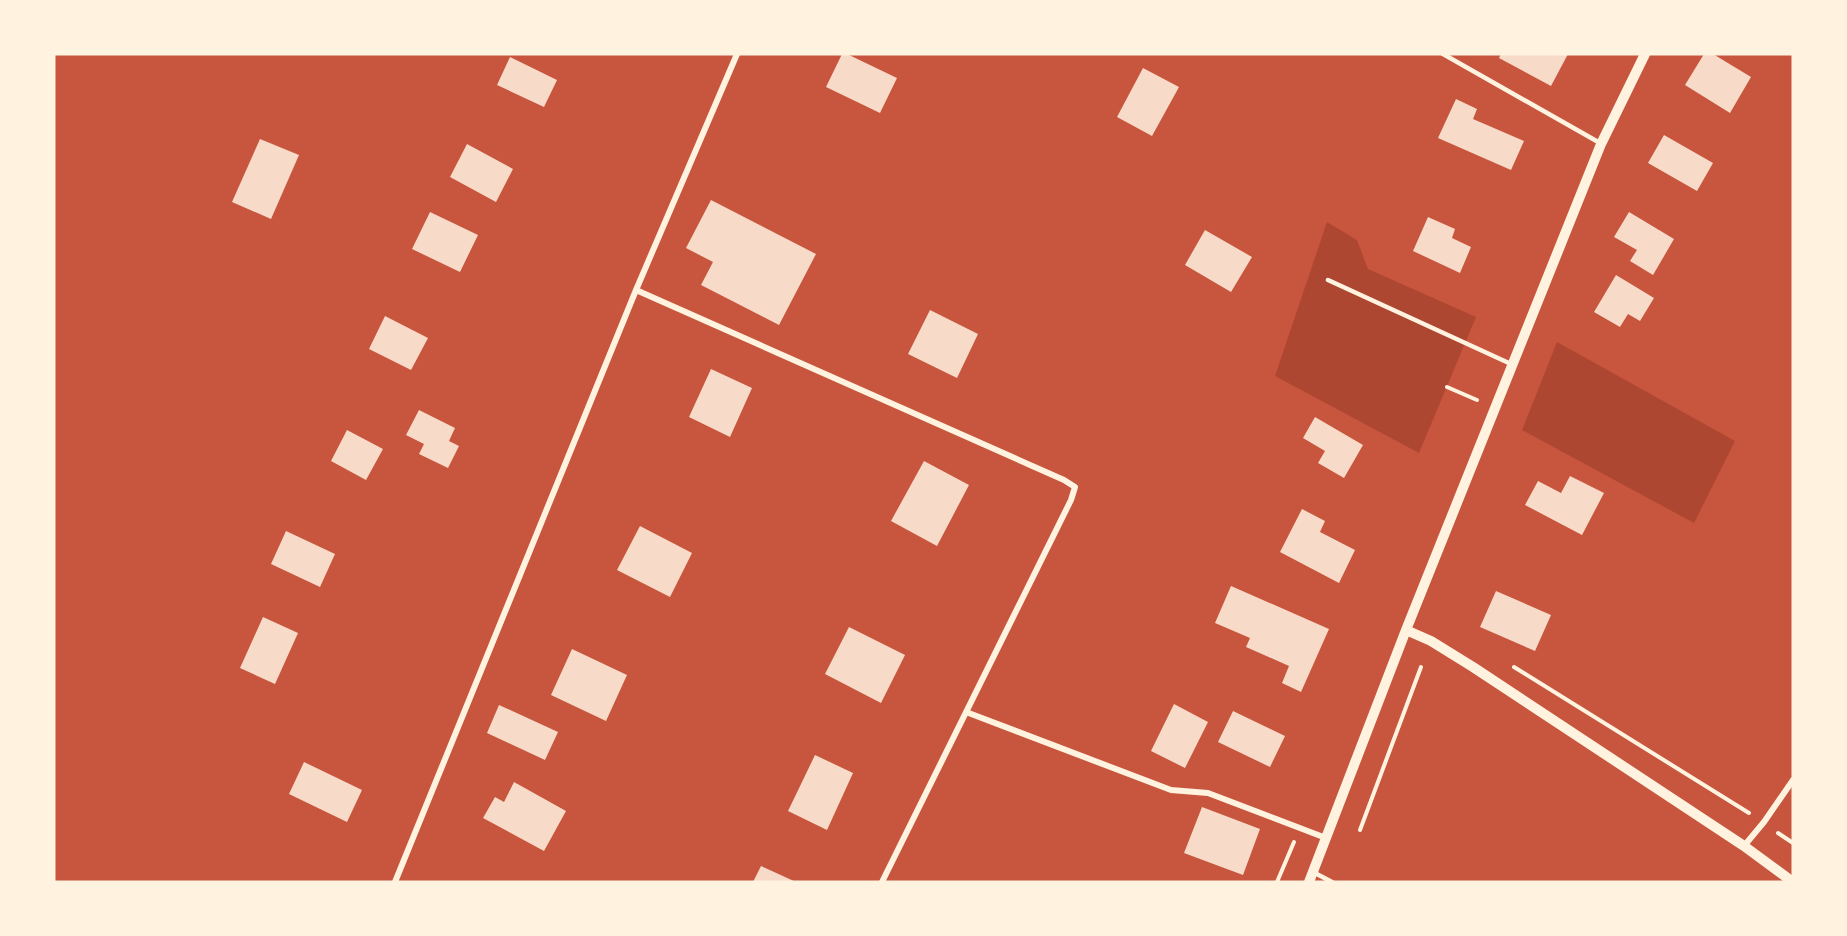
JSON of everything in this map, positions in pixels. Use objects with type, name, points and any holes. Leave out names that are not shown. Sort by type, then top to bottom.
[{"type":"street","points":[[395,882],[636,290],[737,54]]},
{"type":"street","points":[[1311,877],[1406,630],[1601,144],[1645,54]]},
{"type":"street","points":[[636,290],[1064,480],[1075,487],[1071,500],[882,882]]},
{"type":"street","points":[[1406,630],[1431,640],[1473,667],[1744,846],[1793,882]]},
{"type":"street","points":[[966,712],[1171,790],[1208,793],[1326,838]]},
{"type":"street","points":[[1744,846],[1793,780]]},
{"type":"lane","points":[[1443,54],[1601,144]]},
{"type":"lane","points":[[1328,280],[1513,365]]},
{"type":"lane","points":[[1311,877],[1332,882]]},
{"type":"path","points":[[1447,387],[1495,409]]},
{"type":"path","points":[[1511,665],[1764,822],[1793,843]]},
{"type":"path","points":[[1360,830],[1421,667]]},
{"type":"shaded area","points":[[1327,222],[1357,240],[1368,269],[1476,317],[1419,453],[1275,376]]},
{"type":"shaded area","points":[[1557,342],[1735,441],[1694,523],[1522,430]]},
{"type":"building","points":[[842,54],[847,54],[897,78],[880,113],[826,87]]},
{"type":"building","points":[[1501,54],[1568,54],[1551,86],[1499,58]]},
{"type":"building","points":[[1704,54],[1713,54],[1751,77],[1730,113],[1685,85]]},
{"type":"building","points":[[510,57],[557,80],[544,107],[497,85]]},
{"type":"building","points":[[1143,68],[1179,87],[1152,136],[1117,117]]},
{"type":"building","points":[[1456,99],[1477,109],[1473,119],[1524,141],[1511,170],[1438,138]]},
{"type":"building","points":[[1664,135],[1713,163],[1697,191],[1648,163]]},
{"type":"building","points":[[260,139],[299,155],[271,219],[232,202]]},
{"type":"building","points":[[467,144],[513,169],[496,202],[450,177]]},
{"type":"building","points":[[711,200],[816,254],[779,325],[701,285],[713,262],[686,248]]},
{"type":"building","points":[[430,212],[478,235],[460,272],[412,249]]},
{"type":"building","points":[[1629,212],[1674,239],[1653,275],[1630,261],[1637,250],[1614,237]]},
{"type":"building","points":[[1428,217],[1455,229],[1452,238],[1471,247],[1460,273],[1413,251]]},
{"type":"building","points":[[1205,230],[1252,257],[1231,292],[1185,265]]},
{"type":"building","points":[[1616,275],[1654,298],[1640,321],[1628,314],[1620,327],[1594,312]]},
{"type":"building","points":[[930,310],[978,334],[957,378],[908,354]]},
{"type":"building","points":[[385,316],[428,338],[411,370],[369,349]]},
{"type":"building","points":[[711,369],[752,388],[730,437],[689,417]]},
{"type":"building","points":[[419,410],[455,428],[449,441],[459,446],[448,468],[419,454],[424,444],[406,435]]},
{"type":"building","points":[[1315,417],[1363,445],[1344,478],[1318,463],[1325,451],[1303,438]]},
{"type":"building","points":[[347,430],[383,449],[366,480],[331,461]]},
{"type":"building","points":[[924,461],[969,485],[937,546],[891,521]]},
{"type":"building","points":[[1570,476],[1604,493],[1582,535],[1525,505],[1538,481],[1561,493]]},
{"type":"building","points":[[1302,509],[1325,521],[1320,532],[1355,550],[1339,583],[1280,552]]},
{"type":"building","points":[[640,526],[692,553],[670,597],[617,570]]},
{"type":"building","points":[[286,531],[335,554],[320,587],[271,564]]},
{"type":"building","points":[[1231,586],[1329,629],[1301,692],[1282,683],[1289,666],[1246,647],[1250,638],[1215,623]]},
{"type":"building","points":[[1496,591],[1551,615],[1535,651],[1480,627]]},
{"type":"building","points":[[263,617],[298,633],[275,684],[240,668]]},
{"type":"building","points":[[849,627],[905,655],[881,703],[825,674]]},
{"type":"building","points":[[572,649],[627,675],[606,721],[551,695]]},
{"type":"building","points":[[1174,704],[1208,722],[1185,768],[1151,751]]},
{"type":"building","points":[[499,705],[558,732],[545,760],[487,733]]},
{"type":"building","points":[[1233,711],[1285,736],[1270,767],[1218,742]]},
{"type":"building","points":[[815,755],[853,773],[827,830],[788,811]]},
{"type":"building","points":[[304,762],[362,790],[347,822],[289,794]]},
{"type":"building","points":[[514,782],[566,811],[544,851],[483,818],[495,797],[504,802]]},
{"type":"building","points":[[1202,807],[1260,829],[1243,875],[1184,853]]},
{"type":"building","points":[[761,866],[796,882],[753,882]]}]
